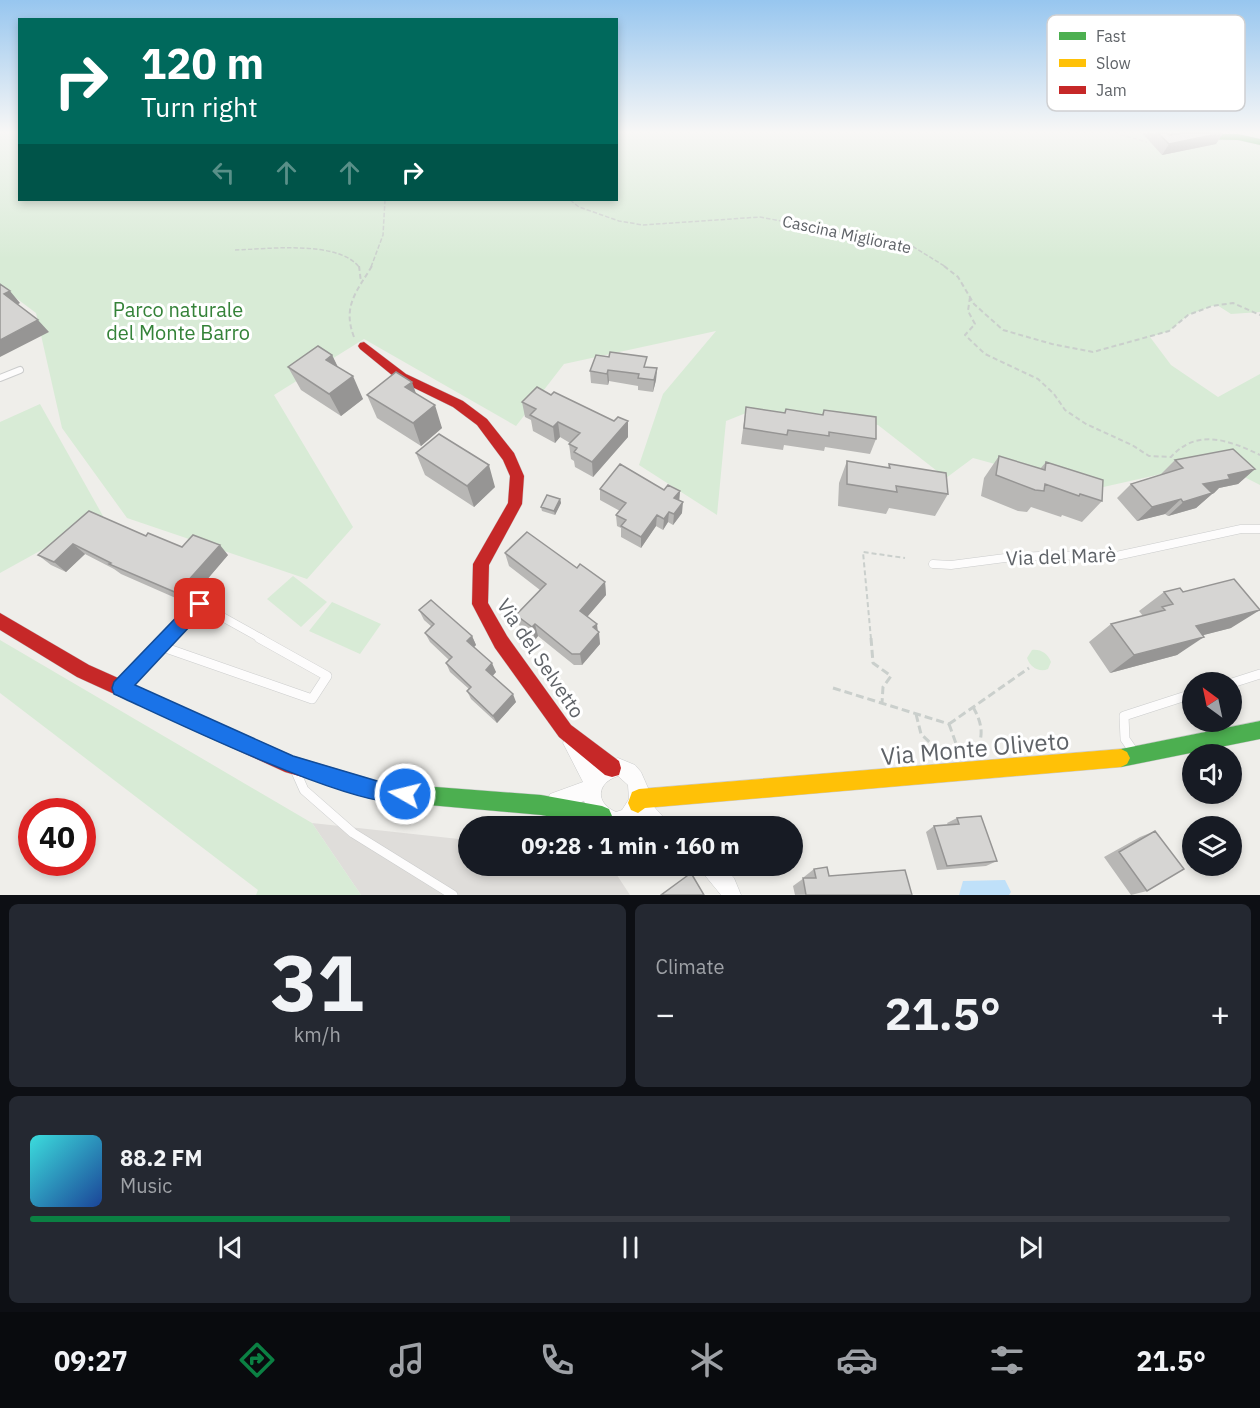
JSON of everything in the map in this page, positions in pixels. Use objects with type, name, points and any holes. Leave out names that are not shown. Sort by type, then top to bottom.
[{"type":"street","name":"Via del Selvetto","points":[[367,351],[402,377],[458,404],[482,422],[509,457],[517,476],[515,504],[481,564],[480,604],[501,642],[565,731],[612,768]]},
{"type":"street","points":[[0,621],[83,671],[292,765],[384,792],[541,804],[602,816]]},
{"type":"street","name":"Via Monte Oliveto","points":[[635,806],[692,796],[1138,756],[1260,730]]},
{"type":"street","points":[[565,731],[592,786],[593,804],[602,816]]},
{"type":"street","points":[[541,804],[592,786],[604,770],[612,768],[624,769],[656,787],[692,796]]},
{"type":"street","points":[[635,777],[638,784],[635,806],[642,816]]},
{"type":"street","points":[[620,816],[635,806]]},
{"type":"street","points":[[635,806],[646,816]]},
{"type":"street","points":[[719,876],[727,885],[731,895]]},
{"type":"lane","points":[[0,378],[20,370]]},
{"type":"lane","name":"Via del Marè","points":[[933,564],[951,565],[1005,558],[1057,555],[1107,558],[1241,529],[1260,529]]},
{"type":"lane","points":[[120,688],[160,646],[200,604],[327,676],[312,699],[160,646]]},
{"type":"lane","points":[[1242,680],[1260,674]]},
{"type":"lane","points":[[1138,756],[1125,739],[1124,716],[1182,697]]},
{"type":"lane","points":[[292,765],[304,790],[353,833],[453,895]]},
{"type":"path","points":[[367,351],[353,336],[348,319],[352,298],[377,256],[386,222],[385,201]]},
{"type":"path","name":"Cascina Migliorate","points":[[571,201],[579,207],[619,221],[644,225],[687,224],[760,217],[912,246],[936,259],[958,278],[974,304],[1003,330],[1052,344],[1093,352],[1169,331],[1188,315],[1212,306],[1233,303],[1260,315]]},
{"type":"path","points":[[235,250],[299,250],[340,254],[357,263],[361,282]]},
{"type":"path","points":[[970,297],[966,305],[967,313],[975,324],[965,335],[985,354],[1038,379],[1054,394],[1065,410],[1086,424],[1132,445],[1149,456],[1171,457],[1178,446],[1204,438],[1230,442],[1260,455]]},
{"type":"path","points":[[882,703],[883,687],[891,676],[873,663],[863,552],[905,558]]},
{"type":"path","points":[[948,724],[1029,668]]},
{"type":"path","points":[[833,688],[948,724]]},
{"type":"path","points":[[973,707],[982,728],[980,745],[973,753]]},
{"type":"path","points":[[916,714],[921,734],[932,747],[945,755]]},
{"type":"path","points":[[948,724],[961,758],[954,757]]},
{"type":"shaded area","points":[[312,823],[458,839],[458,876],[618,876],[630,895],[361,895]]},
{"type":"green space","name":"Parco naturale del Monte Barro","points":[[0,175],[18,175],[18,201],[618,201],[618,175],[1260,175],[1260,312],[1231,314],[1217,305],[1212,306],[1188,315],[1169,331],[1150,337],[1171,365],[1218,397],[1260,374],[1260,485],[1215,462],[1090,490],[973,458],[946,478],[878,425],[751,411],[726,421],[717,515],[639,465],[663,394],[716,331],[564,364],[516,426],[364,339],[274,395],[353,527],[307,579],[127,518],[62,428],[36,313],[0,286]]},
{"type":"green space","points":[[40,404],[103,516],[0,573],[0,422]]},
{"type":"green space","points":[[293,576],[327,602],[301,627],[267,599]]},
{"type":"green space","points":[[332,602],[381,624],[360,654],[309,631]]},
{"type":"green space","points":[[0,640],[312,823],[361,895],[256,895],[258,890],[0,693]]},
{"type":"green space","points":[[1032,650],[1041,651],[1048,657],[1051,662],[1048,669],[1038,670],[1030,664],[1027,658]]},
{"type":"water","points":[[1005,880],[1011,892],[1009,895],[959,895],[963,881]]},
{"type":"building","points":[[0,284],[10,291],[4,294],[38,320],[0,340]]},
{"type":"building","points":[[318,346],[332,355],[326,360],[353,376],[329,394],[288,367]]},
{"type":"building","points":[[610,352],[647,357],[644,367],[657,368],[654,380],[638,378],[639,374],[608,370],[607,374],[590,371],[596,355],[609,357]]},
{"type":"building","points":[[396,372],[412,382],[405,387],[435,405],[413,423],[367,395]]},
{"type":"building","points":[[537,387],[551,395],[554,392],[614,421],[618,417],[628,421],[592,462],[574,452],[577,448],[569,444],[580,433],[558,422],[553,427],[530,415],[536,409],[522,402]]},
{"type":"building","points":[[746,407],[785,413],[786,409],[823,415],[824,410],[876,417],[876,439],[829,432],[829,436],[788,430],[787,435],[744,428]]},
{"type":"building","points":[[439,434],[489,465],[467,486],[416,453]]},
{"type":"building","points":[[1233,449],[1255,469],[1228,475],[1230,479],[1203,484],[1212,493],[1183,502],[1181,499],[1152,507],[1131,484],[1183,468],[1175,460]]},
{"type":"building","points":[[999,456],[1045,470],[1046,462],[1103,480],[1102,501],[1045,484],[1044,491],[1035,490],[996,475]]},
{"type":"building","points":[[847,461],[890,468],[889,464],[946,473],[948,494],[896,486],[897,492],[847,484]]},
{"type":"building","points":[[620,464],[664,490],[668,485],[680,491],[674,498],[683,502],[674,514],[669,512],[664,519],[657,515],[641,537],[621,526],[626,520],[616,515],[626,503],[600,489]]},
{"type":"building","points":[[547,495],[560,499],[554,511],[541,507]]},
{"type":"building","points":[[89,511],[146,536],[148,533],[182,547],[193,535],[220,545],[177,593],[109,564],[111,563],[73,544],[54,562],[38,555]]},
{"type":"building","points":[[527,532],[577,568],[580,564],[605,582],[580,611],[597,624],[593,627],[599,632],[580,654],[572,654],[535,624],[532,627],[516,615],[546,584],[505,553]]},
{"type":"building","points":[[1234,579],[1260,610],[1196,626],[1204,637],[1134,655],[1111,624],[1165,610],[1162,607],[1173,604],[1164,592],[1180,588],[1183,592]]},
{"type":"building","points":[[431,600],[472,636],[467,641],[492,663],[486,670],[513,694],[493,716],[467,691],[471,687],[446,663],[452,657],[425,633],[434,624],[419,610]]},
{"type":"building","points":[[981,816],[997,861],[947,866],[934,826],[959,824],[957,818]]},
{"type":"building","points":[[1155,831],[1182,866],[1182,870],[1147,891],[1119,852]]},
{"type":"building","points":[[827,867],[829,876],[905,870],[912,895],[806,895],[803,878],[816,878],[814,869]]},
{"type":"building","points":[[687,876],[693,876],[704,895],[661,895]]},
{"type":"traffic: fast","points":[[1121,758],[1260,730]]},
{"type":"traffic: fast","points":[[333,777],[384,792],[541,805],[602,816]]},
{"type":"traffic: slow","points":[[638,803],[639,799],[1121,758]]},
{"type":"traffic: jam","points":[[364,346],[402,377],[458,404],[482,422],[509,457],[517,476],[515,504],[481,564],[480,604],[501,642],[565,731],[612,768]]},
{"type":"traffic: jam","points":[[0,621],[83,671],[292,765],[333,777]]},
{"type":"route","points":[[200,604],[120,688],[292,765],[384,792],[405,794]]}]
